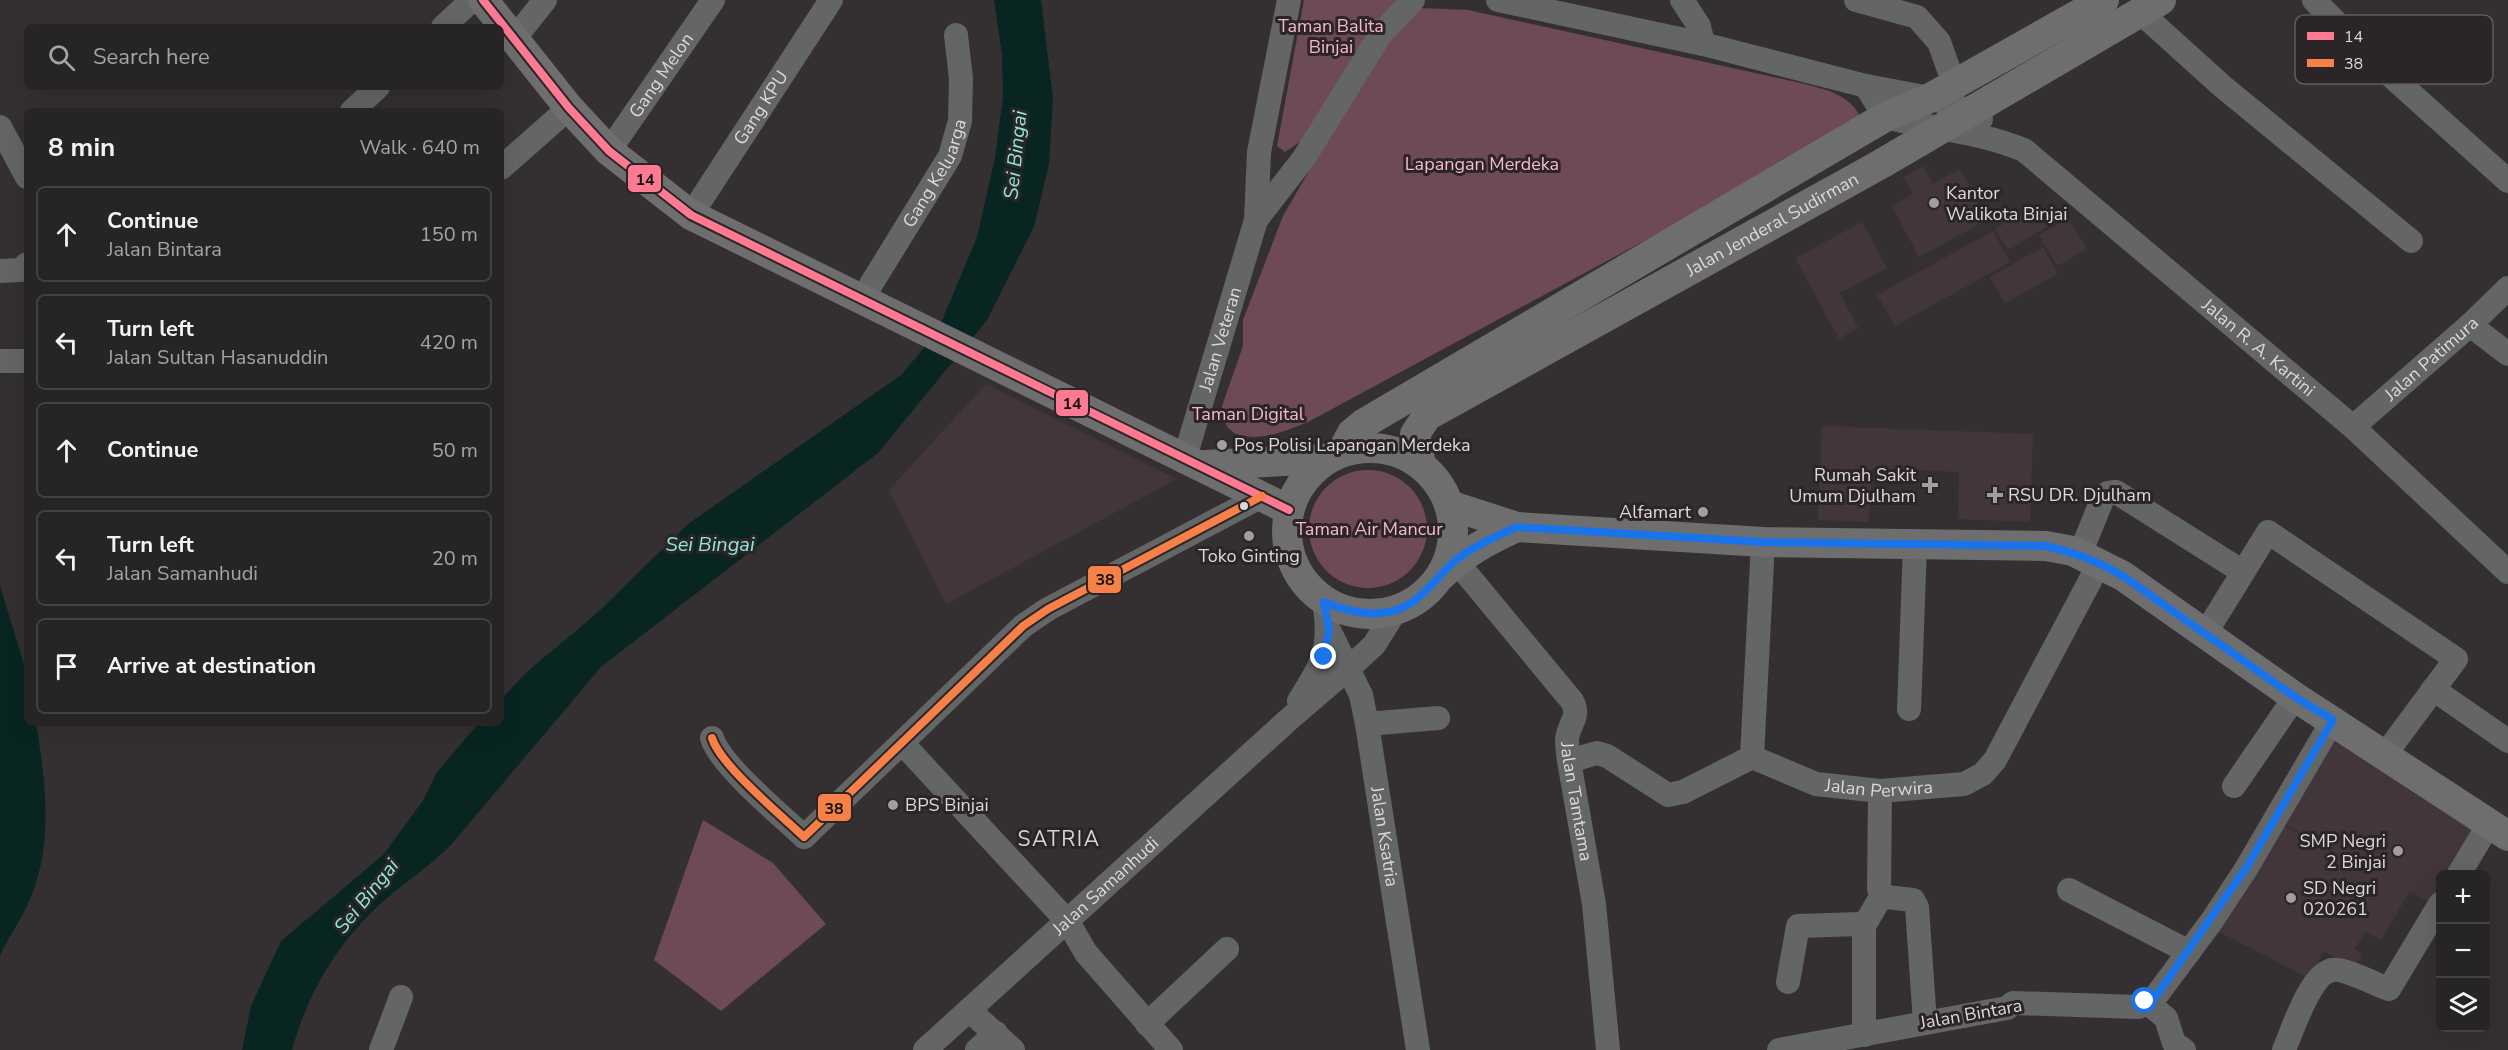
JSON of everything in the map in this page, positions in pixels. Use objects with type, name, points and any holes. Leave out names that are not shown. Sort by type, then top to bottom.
[{"type":"main road","points":[[483,0],[502,24]]},
{"type":"main road","name":"Jalan Jenderal Sudirman","points":[[1335,455],[1352,433],[1363,424],[1885,117],[1942,91],[2101,1]]},
{"type":"main road","name":"Jalan Jenderal Sudirman","points":[[1421,465],[1415,434],[1427,416],[1760,232],[2151,6]]},
{"type":"main road","points":[[504,26],[569,108],[609,151],[691,215],[1194,461],[1289,510]]},
{"type":"main road","points":[[1743,200],[1760,232]]},
{"type":"main road","points":[[1194,461],[1335,455],[1364,448],[1392,450],[1421,465],[1442,488],[1449,505],[1453,521],[1452,545],[1444,569],[1435,583]]},
{"type":"main road","points":[[1335,455],[1303,481],[1289,510],[1286,530],[1288,550],[1296,570],[1326,616],[1351,612],[1366,614],[1396,610],[1417,599],[1456,561],[1490,539],[1517,527]]},
{"type":"main road","points":[[1449,505],[1517,527],[1763,542],[1915,546],[2046,546],[2090,558],[2295,697],[2499,830]]},
{"type":"street","points":[[446,24],[472,0]]},
{"type":"street","points":[[514,39],[545,0]]},
{"type":"street","name":"Gang Melon","points":[[609,151],[713,0]]},
{"type":"street","name":"Gang KPU","points":[[691,215],[831,0]]},
{"type":"street","points":[[1256,220],[1259,152],[1289,0]]},
{"type":"street","points":[[1256,220],[1304,158],[1380,34],[1413,0]]},
{"type":"street","name":"Jalan R. A. Kartini","points":[[1498,0],[1701,35],[1866,86],[1942,91],[1987,124],[1998,139]]},
{"type":"street","points":[[1682,0],[1701,35]]},
{"type":"street","points":[[1701,35],[1705,0]]},
{"type":"street","points":[[1856,0],[1917,17],[1939,42],[1942,91]]},
{"type":"street","points":[[2313,0],[2328,15]]},
{"type":"street","points":[[2151,6],[2222,86],[2411,241]]},
{"type":"street","name":"Gang Keluarga","points":[[874,306],[950,156],[960,122],[961,79],[956,34]]},
{"type":"street","points":[[2400,84],[2508,181]]},
{"type":"street","points":[[1866,86],[1885,117]]},
{"type":"street","points":[[355,108],[375,90]]},
{"type":"street","points":[[504,165],[569,108]]},
{"type":"street","name":"Jalan R. A. Kartini","points":[[1885,117],[1938,130],[1998,139],[2024,150],[2353,427],[2508,572]]},
{"type":"street","points":[[4,142],[24,172]]},
{"type":"street","name":"Jalan Veteran","points":[[1194,461],[1256,220]]},
{"type":"street","points":[[0,271],[21,270],[24,267]]},
{"type":"street","name":"Jalan Patimura","points":[[2353,427],[2470,325],[2508,288]]},
{"type":"street","points":[[2470,325],[2508,354]]},
{"type":"street","points":[[0,361],[24,361]]},
{"type":"street","name":"Jalan Perwira","points":[[1752,757],[1816,784],[1880,791],[1964,784],[1983,774],[1995,760],[2090,558],[2102,500],[2108,493],[2124,494],[2243,572]]},
{"type":"street","points":[[711,738],[728,763],[804,837],[1023,626],[1048,609],[1263,496]]},
{"type":"street","points":[[2205,634],[2268,532],[2456,659],[2385,756]]},
{"type":"street","points":[[1569,761],[1597,753],[1607,756],[1668,795],[1683,792],[1752,757],[1763,542]]},
{"type":"street","points":[[1908,709],[1915,546]]},
{"type":"street","name":"Jalan Tamtama","points":[[1456,561],[1575,706],[1577,714],[1567,740],[1569,761],[1594,904],[1608,1050]]},
{"type":"street","name":"Jalan Samanhudi","points":[[925,1050],[1287,721],[1374,645],[1396,610]]},
{"type":"street","name":"Jalan Ksatria","points":[[1326,616],[1361,695],[1418,1050]]},
{"type":"street","name":"Jalan Samanhudi","points":[[1287,721],[1324,657],[1326,616]]},
{"type":"street","points":[[2433,689],[2504,732]]},
{"type":"street","points":[[2234,786],[2295,697]]},
{"type":"street","points":[[1367,724],[1438,718]]},
{"type":"street","points":[[2184,1050],[2174,1043],[2166,1018],[2145,1001],[2156,996],[2246,868],[2333,720]]},
{"type":"street","points":[[903,744],[1068,922],[1086,953],[1171,1050]]},
{"type":"street","points":[[1864,1035],[1864,926],[1882,895],[1878,879],[1880,791]]},
{"type":"street","points":[[2463,870],[2499,830]]},
{"type":"street","points":[[2069,890],[2189,952]]},
{"type":"street","points":[[1882,895],[1913,900],[1917,907],[1925,1022]]},
{"type":"street","points":[[2284,1050],[2313,985],[2323,973],[2335,969],[2389,989],[2436,911]]},
{"type":"street","points":[[1788,981],[1798,926],[1860,924],[1864,926]]},
{"type":"street","points":[[1147,1024],[1227,949]]},
{"type":"street","points":[[381,1050],[401,997]]},
{"type":"street","name":"Jalan Bintara","points":[[1779,1050],[2007,1008],[2013,1003],[2139,1007],[2145,1001]]},
{"type":"street","points":[[969,1010],[1013,1050]]},
{"type":"street","points":[[977,1050],[996,1033]]},
{"type":"shaded area","points":[[1923,166],[1933,184],[1960,169],[1987,220],[1919,257],[1892,206],[1913,194],[1903,177]]},
{"type":"shaded area","points":[[2035,205],[2048,226],[2008,250],[1995,229]]},
{"type":"shaded area","points":[[2069,218],[2087,249],[2057,266],[2039,235]]},
{"type":"shaded area","points":[[1862,222],[1887,268],[1840,293],[1858,328],[1839,339],[1795,258]]},
{"type":"shaded area","points":[[1993,231],[2010,262],[1895,326],[1877,295]]},
{"type":"shaded area","points":[[2043,247],[2058,274],[2005,303],[1990,277]]},
{"type":"shaded area","points":[[986,384],[1177,479],[946,604],[889,490]]},
{"type":"shaded area","name":"RSU DR. Djulham","points":[[1822,426],[2033,434],[2030,522],[1958,519],[1959,472],[1872,468],[1869,522],[1818,520]]},
{"type":"shaded area","name":"SMP Negri 2 Binjai","points":[[2332,738],[2476,832],[2454,870],[2436,870],[2434,905],[2410,891],[2381,940],[2365,932],[2355,949],[2362,954],[2354,968],[2324,951],[2310,979],[2212,928],[2278,822],[2350,862],[2275,818]]},
{"type":"green space","name":"Taman Balita Binjai","points":[[1304,0],[1407,0],[1304,139],[1285,152],[1277,146]]},
{"type":"green space","name":"Lapangan Merdeka","points":[[1419,8],[1468,10],[1805,84],[1842,97],[1859,114],[1852,129],[1308,422],[1270,435],[1243,436],[1232,431],[1225,421],[1222,406],[1243,346],[1243,320],[1283,216],[1387,37]]},
{"type":"green space","name":"Taman Air Mancur","points":[[1368,470],[1391,475],[1410,487],[1422,506],[1427,529],[1422,552],[1410,571],[1391,583],[1368,588],[1345,583],[1326,571],[1314,552],[1309,529],[1314,506],[1326,487],[1345,475]]},
{"type":"green space","points":[[703,820],[773,863],[826,924],[721,1011],[654,960]]},
{"type":"water","name":"Sei Bingai","points":[[994,0],[1041,0],[1053,98],[1049,164],[1034,227],[987,320],[878,453],[601,667],[451,845],[384,901],[346,940],[314,992],[292,1050],[242,1050],[251,1006],[281,941],[383,855],[422,802],[437,772],[476,726],[504,726],[504,696],[529,670],[596,614],[688,524],[901,375],[923,349],[941,323],[977,237],[995,158],[1003,97],[1002,54]]},
{"type":"water","points":[[0,586],[24,664],[24,726],[36,726],[43,769],[46,816],[45,840],[35,886],[0,956]]},
{"type":"transit line","name":"14","points":[[483,0],[502,24]]},
{"type":"transit line","name":"14","points":[[504,26],[569,108],[609,151],[691,215],[1289,510]]},
{"type":"transit line","name":"38","points":[[712,738],[717,749],[739,775],[804,837],[1023,626],[1048,609],[1262,496]]},
{"type":"place","name":"Kantor Walikota Binjai","points":[[1934,203]]},
{"type":"place","name":"Pos Polisi Lapangan Merdeka","points":[[1222,445]]},
{"type":"place","name":"Rumah Sakit Umum Djulham","points":[[1930,485]]},
{"type":"place","name":"RSU DR. Djulham","points":[[1995,495]]},
{"type":"place","name":"Alfamart","points":[[1703,512]]},
{"type":"place","name":"Toko Ginting","points":[[1249,536]]},
{"type":"place","name":"BPS Binjai","points":[[893,805]]},
{"type":"place","name":"SMP Negri 2 Binjai","points":[[2398,851]]},
{"type":"place","name":"SD Negri 020261","points":[[2291,898]]},
{"type":"district","name":"SATRIA","points":[[1059,839]]},
{"type":"route","points":[[1324,657],[1329,630],[1324,602],[1351,612],[1366,614],[1396,610],[1417,599],[1456,561],[1490,539],[1517,527],[1763,542],[1915,546],[2046,546],[2073,552],[2100,562],[2295,697],[2333,720],[2246,868],[2211,922],[2156,996],[2145,1001]]},
{"type":"park label","name":"Taman Digital","points":[[1248,414]]}]
